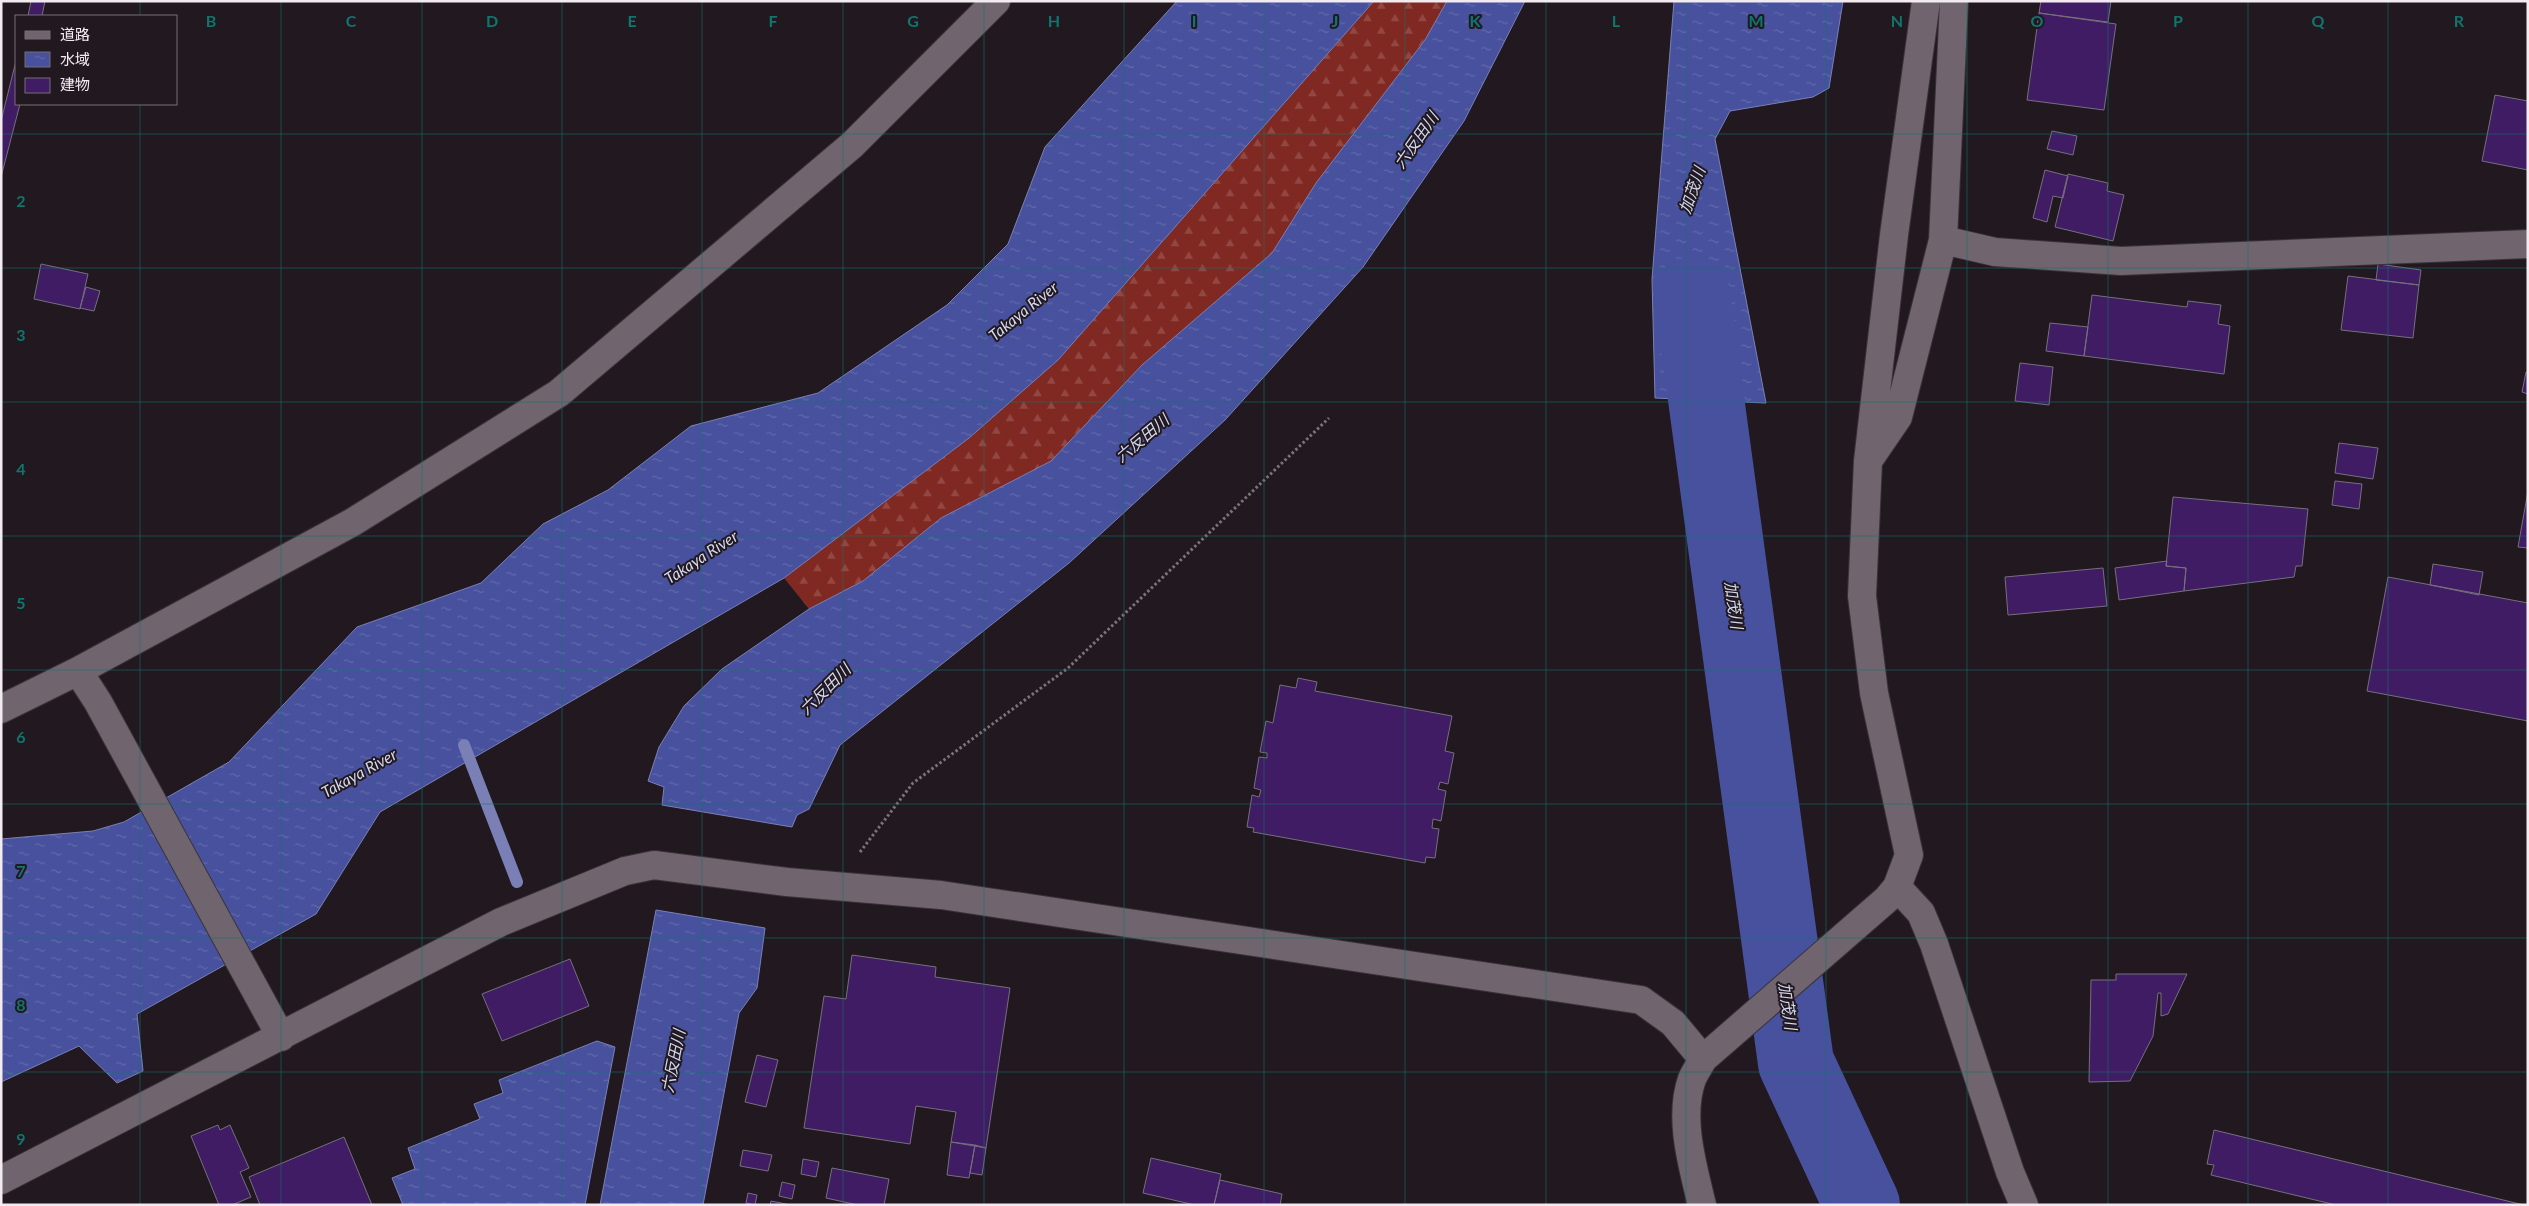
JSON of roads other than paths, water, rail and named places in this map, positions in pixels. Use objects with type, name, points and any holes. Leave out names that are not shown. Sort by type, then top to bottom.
[{"type":"street","points":[[1,709],[78,670],[353,522],[559,393],[852,145],[996,1]]},
{"type":"street","points":[[1702,1205],[1688,1148],[1688,1098],[1692,1079],[1709,1054],[1892,893],[1909,854],[1874,693],[1862,596],[1868,461],[1894,235],[1926,1]]},
{"type":"street","points":[[1868,461],[1898,417],[1943,240],[1954,1]]},
{"type":"street","points":[[1943,240],[1995,252],[2121,261],[2528,244]]},
{"type":"street","points":[[78,670],[98,702],[281,1037]]},
{"type":"street","points":[[1,1180],[501,922],[626,871],[654,865],[787,882],[941,894],[1641,1000],[1673,1023],[1709,1054]]},
{"type":"street","points":[[1892,893],[1921,913],[1934,944],[2010,1172],[2024,1205]]},
{"type":"water","name":"Takaya River","points":[[1177,1],[1374,1],[1058,360],[969,438],[784,578],[380,812],[316,914],[137,1014],[143,1071],[117,1083],[79,1046],[1,1082],[1,839],[93,831],[124,822],[229,762],[357,627],[481,583],[543,524],[608,490],[691,426],[818,393],[947,305],[1008,244],[1045,147]]},
{"type":"water","name":"六反田川","points":[[1447,1],[1525,1],[1464,121],[1363,267],[1225,420],[1069,563],[840,745],[809,809],[797,815],[792,827],[662,805],[664,787],[648,781],[659,747],[684,706],[722,669],[809,609],[863,581],[941,518],[1051,461],[1142,365],[1272,253],[1316,183],[1425,40]]},
{"type":"water","points":[[1674,1],[1843,1],[1829,88],[1813,97],[1730,111],[1715,139],[1766,403],[1655,398],[1652,279]]},
{"type":"water","name":"六反田川","points":[[656,910],[765,928],[757,988],[739,1013],[703,1205],[600,1205]]},
{"type":"water","points":[[597,1041],[615,1047],[585,1205],[403,1205],[392,1178],[415,1169],[408,1148],[480,1119],[474,1104],[503,1093],[499,1080]]},
{"type":"waterway","name":"加茂川","points":[[1692,295],[1796,1063],[1862,1205]]},
{"type":"waterway","points":[[464,745],[517,882]]}]
